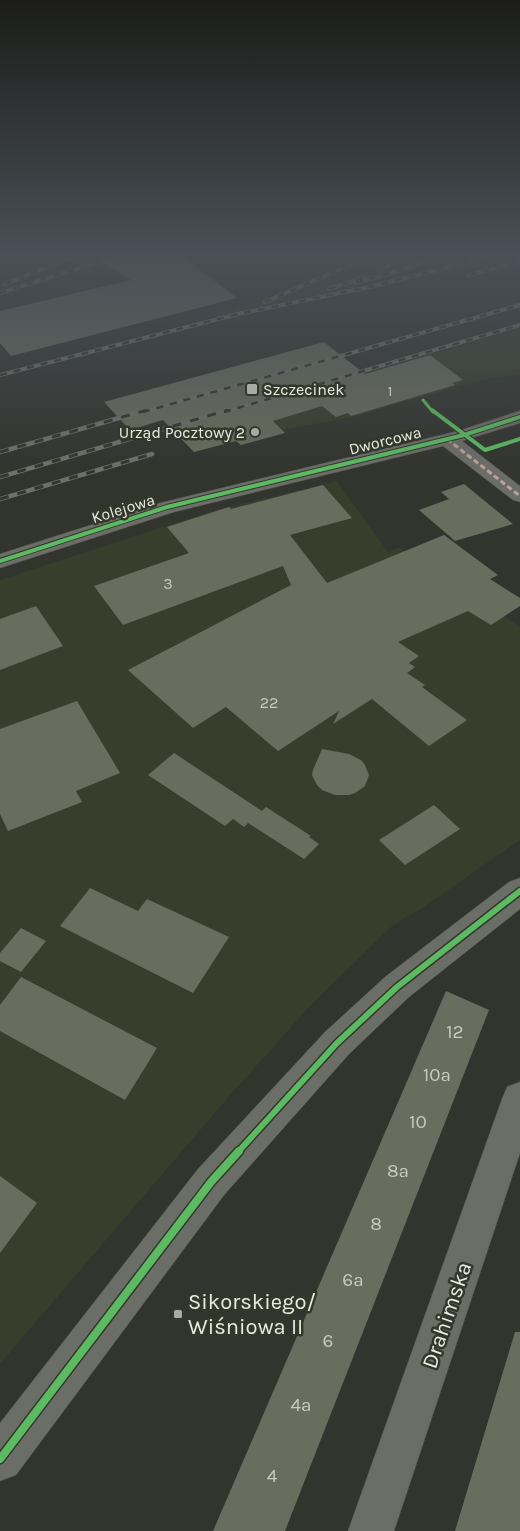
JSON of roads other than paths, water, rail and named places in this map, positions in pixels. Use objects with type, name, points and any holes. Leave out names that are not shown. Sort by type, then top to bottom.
[{"type":"street","name":"Dworcowa","points":[[256,485],[447,439],[520,416]]},
{"type":"street","points":[[447,439],[520,496]]},
{"type":"street","name":"Kolejowa","points":[[0,561],[149,512],[256,485]]},
{"type":"street","points":[[0,1459],[211,1182],[336,1043],[397,987],[520,891]]},
{"type":"street","name":"Drahimska","points":[[371,1531],[520,1099]]},
{"type":"railway","points":[[0,375],[186,327]]},
{"type":"railway","points":[[143,412],[441,327]]},
{"type":"railway","points":[[224,412],[512,327]]},
{"type":"railway","points":[[0,452],[147,410]]},
{"type":"railway","points":[[0,477],[228,410]]},
{"type":"railway","points":[[0,499],[152,454]]},
{"type":"place","name":"Szczecinek","points":[[252,389]]},
{"type":"place","name":"Urząd Pocztowy 2","points":[[255,432]]},
{"type":"place","name":"Sikorskiego/ Wiśniowa II","points":[[178,1314]]}]
